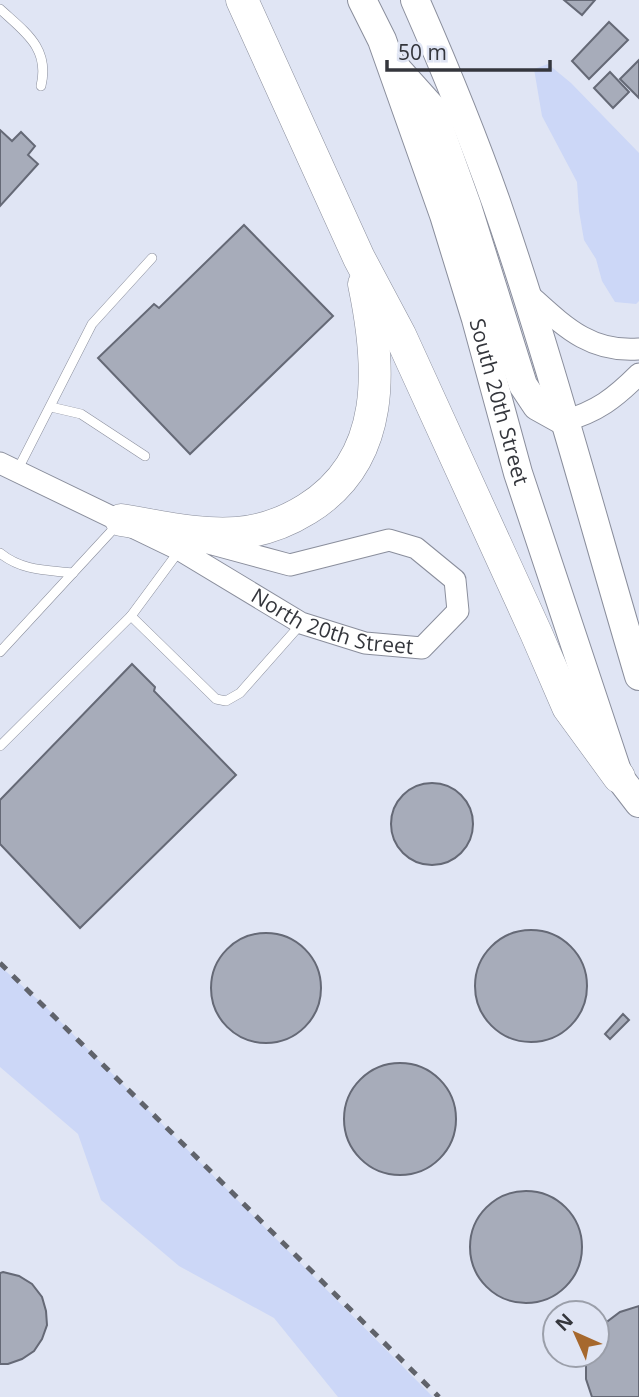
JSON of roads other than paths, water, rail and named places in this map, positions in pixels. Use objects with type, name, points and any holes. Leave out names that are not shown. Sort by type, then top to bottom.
[{"type":"highway","points":[[242,0],[359,258],[400,335],[568,708],[619,777]]},
{"type":"highway","points":[[121,520],[212,533],[257,531],[296,516],[332,490],[358,452],[368,431],[373,409],[376,370],[359,258]]},
{"type":"main road","name":"South 20th Street","points":[[362,0],[388,60],[444,215],[518,473],[619,777],[639,803]]},
{"type":"main road","points":[[415,0],[495,199],[526,292],[639,676]]},
{"type":"main road","points":[[388,60],[432,108],[467,205],[523,385],[537,405],[564,421]]},
{"type":"street","points":[[526,292],[572,332],[587,341],[617,349],[639,349]]},
{"type":"street","points":[[564,421],[582,416],[614,398],[639,373]]},
{"type":"street","name":"North 20th Street","points":[[8,467],[180,550],[302,623],[365,643],[422,648],[458,611],[455,580],[416,548],[389,540],[290,565],[121,520]]},
{"type":"lane","points":[[0,9],[38,46],[44,74],[41,86]]},
{"type":"lane","points":[[8,467],[51,407],[92,324],[152,257]]},
{"type":"lane","points":[[51,407],[81,414],[145,456]]},
{"type":"lane","points":[[0,652],[121,520]]},
{"type":"lane","points":[[0,746],[131,617],[180,550]]},
{"type":"lane","points":[[0,553],[9,561],[30,569],[73,573]]},
{"type":"lane","points":[[131,617],[216,699],[226,701],[240,693],[302,623]]},
{"type":"railway","points":[[0,963],[439,1397]]}]
